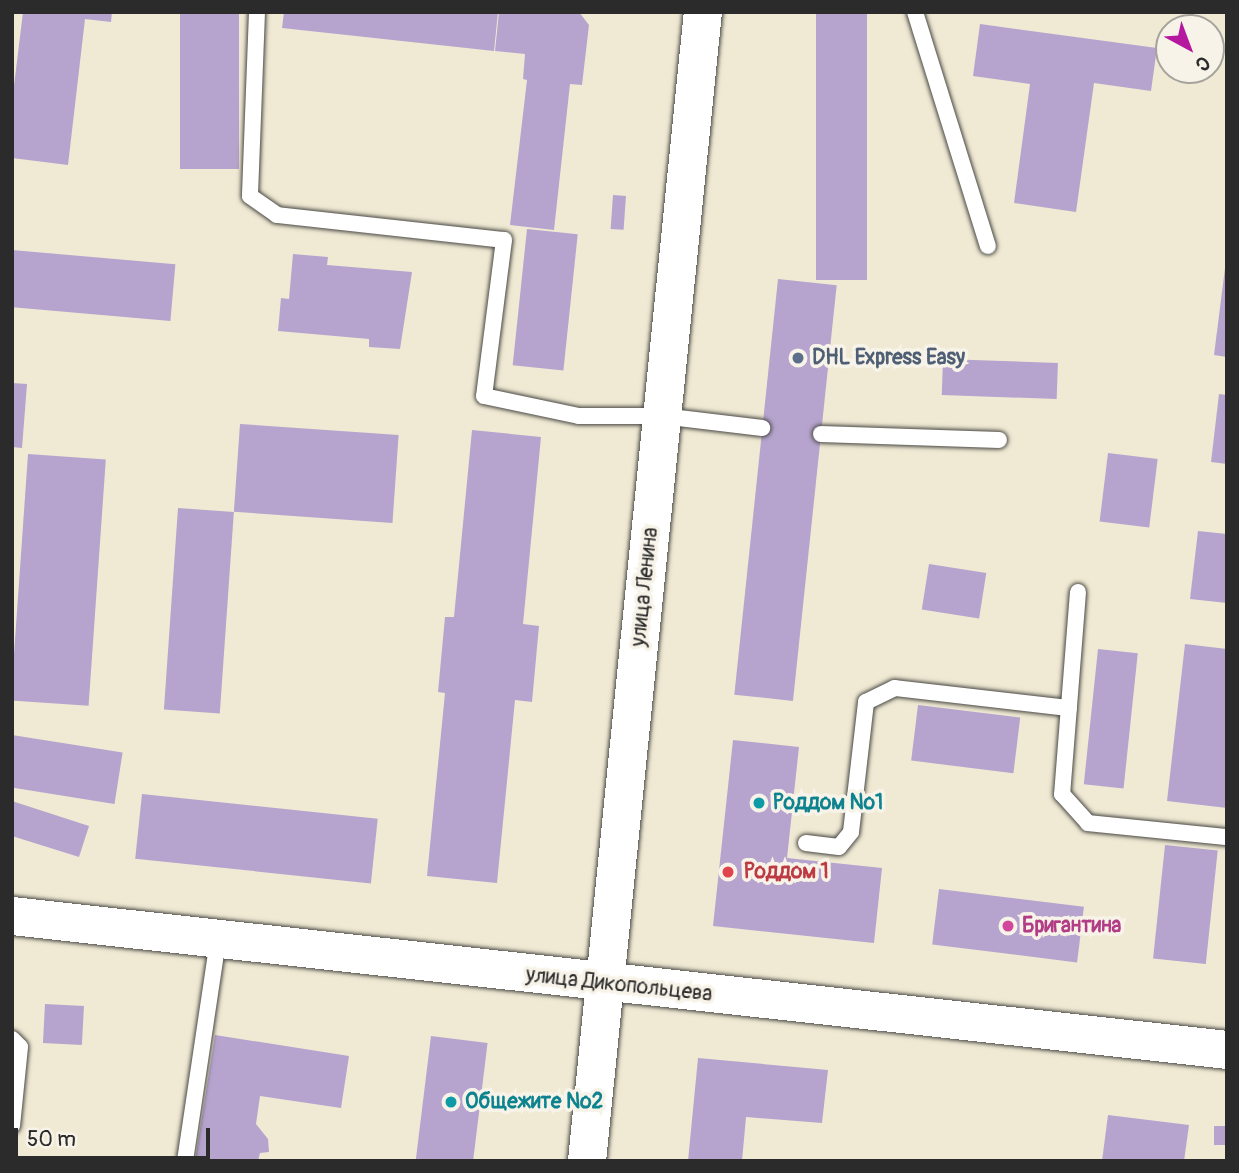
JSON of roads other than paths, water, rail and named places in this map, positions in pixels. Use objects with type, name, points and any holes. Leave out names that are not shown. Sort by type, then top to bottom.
[{"type":"main road","name":"улица Ленина","points":[[587,1161],[703,12]]},
{"type":"main road","name":"улица Дикопольцева","points":[[12,916],[605,984],[1227,1050]]},
{"type":"lane","points":[[257,12],[250,196],[277,215],[504,240],[484,396],[579,416],[663,416],[762,428]]},
{"type":"lane","points":[[915,12],[988,246]]},
{"type":"lane","points":[[821,434],[999,440]]},
{"type":"lane","points":[[1078,592],[1062,794],[1088,823],[1227,837]]},
{"type":"lane","points":[[806,843],[839,847],[851,832],[866,702],[895,688],[1069,708]]},
{"type":"lane","points":[[185,1161],[218,941]]},
{"type":"lane","points":[[12,1039],[20,1047],[12,1126]]},
{"type":"place","name":"DHL Express Easy","points":[[798,358]]},
{"type":"place","name":"Роддом №1","points":[[759,803]]},
{"type":"place","name":"Роддом 1","points":[[728,872]]},
{"type":"place","name":"Бригантина","points":[[1008,926]]},
{"type":"place","name":"Общежите №2","points":[[451,1102]]}]
